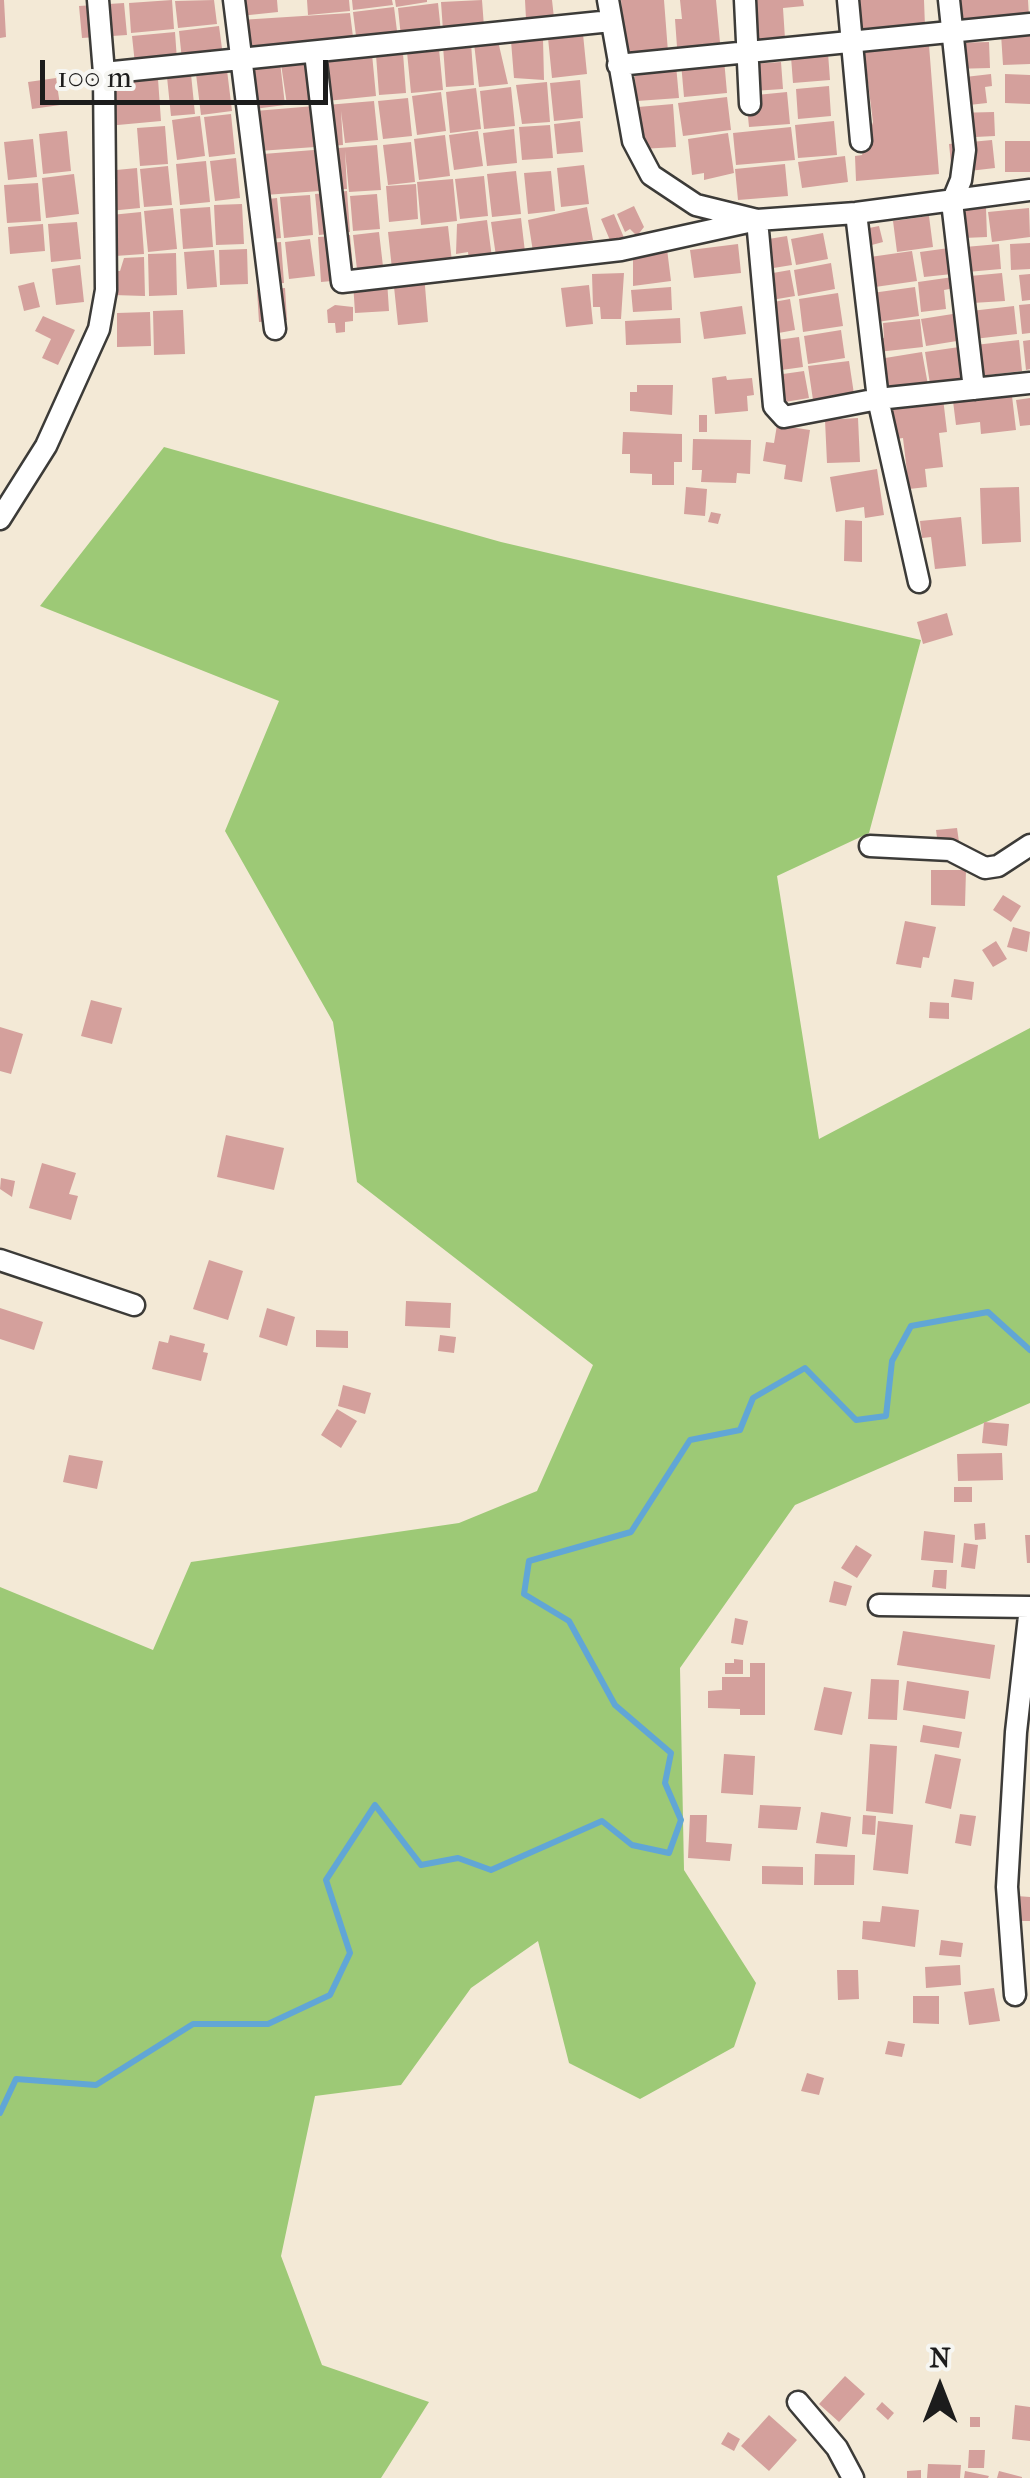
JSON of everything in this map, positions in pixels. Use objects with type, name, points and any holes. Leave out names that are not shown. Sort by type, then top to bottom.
[{"type":"street","points":[[0,519],[46,446],[99,329],[106,290],[104,73],[98,0]]},
{"type":"street","points":[[234,0],[276,329]]},
{"type":"street","points":[[744,0],[750,104]]},
{"type":"street","points":[[848,0],[861,142]]},
{"type":"street","points":[[949,0],[964,150],[962,180],[952,202],[974,389]]},
{"type":"street","points":[[104,73],[316,54],[609,10],[633,141],[651,174],[696,205],[757,220]]},
{"type":"street","points":[[618,65],[1030,24]]},
{"type":"street","points":[[316,54],[342,282],[621,250],[757,220],[856,213],[1030,190]]},
{"type":"street","points":[[856,213],[878,400],[919,582]]},
{"type":"street","points":[[757,220],[777,413],[784,417],[878,400],[1030,383]]},
{"type":"street","points":[[870,846],[950,850],[984,868],[998,866],[1030,845]]},
{"type":"street","points":[[0,1260],[134,1305]]},
{"type":"street","points":[[879,1605],[1030,1607],[1016,1732],[1007,1887],[1016,1995]]},
{"type":"street","points":[[798,2402],[838,2448],[853,2478]]},
{"type":"green space","points":[[164,447],[501,542],[921,640],[869,833],[777,876],[819,1139],[1030,1028],[1030,1403],[795,1505],[680,1668],[684,1870],[756,1983],[734,2047],[640,2099],[569,2063],[538,1941],[471,1988],[401,2085],[315,2096],[281,2256],[322,2365],[429,2402],[381,2478],[0,2478],[0,1587],[153,1650],[191,1562],[459,1523],[537,1491],[593,1365],[357,1182],[333,1022],[225,831],[279,701],[40,606]]},
{"type":"building","points":[[0,0],[4,0],[6,37],[0,38]]},
{"type":"building","points":[[172,0],[174,29],[131,33],[129,3]]},
{"type":"building","points":[[214,0],[217,24],[178,28],[175,1]]},
{"type":"building","points":[[239,0],[277,0],[278,12],[240,16]]},
{"type":"building","points":[[307,0],[349,0],[350,11],[308,15]]},
{"type":"building","points":[[352,0],[392,0],[393,5],[353,10]]},
{"type":"building","points":[[395,0],[427,0],[427,2],[396,7]]},
{"type":"building","points":[[482,0],[484,27],[443,31],[441,2]]},
{"type":"building","points":[[525,0],[552,0],[554,18],[526,19]]},
{"type":"building","points":[[621,0],[664,0],[668,52],[627,56]]},
{"type":"building","points":[[680,0],[716,0],[721,53],[684,56],[683,46],[677,47],[675,19],[682,19]]},
{"type":"building","points":[[733,0],[803,0],[804,6],[783,8],[785,39],[736,43]]},
{"type":"building","points":[[858,0],[924,0],[925,27],[861,28]]},
{"type":"building","points":[[946,0],[1028,0],[1029,17],[948,23]]},
{"type":"building","points":[[124,3],[127,35],[82,38],[79,6]]},
{"type":"building","points":[[438,3],[441,32],[401,37],[398,8]]},
{"type":"building","points":[[394,7],[398,39],[357,44],[353,12]]},
{"type":"building","points":[[350,13],[354,45],[333,46],[332,39],[244,52],[240,20]]},
{"type":"building","points":[[219,26],[223,56],[182,60],[179,31]]},
{"type":"building","points":[[175,32],[177,60],[135,64],[132,36]]},
{"type":"building","points":[[1030,33],[1030,64],[1003,65],[1001,34]]},
{"type":"building","points":[[583,34],[587,74],[552,78],[548,38]]},
{"type":"building","points":[[543,39],[544,80],[514,78],[511,41]]},
{"type":"building","points":[[498,41],[508,84],[479,87],[474,43]]},
{"type":"building","points":[[989,42],[990,68],[952,69],[951,43]]},
{"type":"building","points":[[471,43],[474,85],[446,87],[443,46]]},
{"type":"building","points":[[929,45],[939,174],[856,181],[855,156],[862,155],[873,122],[864,51]]},
{"type":"building","points":[[439,49],[443,90],[411,93],[407,52]]},
{"type":"building","points":[[403,53],[406,93],[379,95],[376,55]]},
{"type":"building","points":[[828,53],[830,80],[793,83],[791,57]]},
{"type":"building","points":[[372,54],[376,96],[287,105],[281,64]]},
{"type":"building","points":[[724,59],[727,93],[684,97],[681,63]]},
{"type":"building","points":[[280,62],[285,105],[254,109],[249,65]]},
{"type":"building","points":[[781,62],[783,89],[753,91],[751,64]]},
{"type":"building","points":[[676,65],[679,98],[637,101],[634,69]]},
{"type":"building","points":[[227,70],[232,111],[201,115],[196,74]]},
{"type":"building","points":[[191,74],[195,114],[171,116],[167,77]]},
{"type":"building","points":[[991,74],[992,86],[985,87],[987,103],[951,107],[948,79]]},
{"type":"building","points":[[1005,74],[1030,75],[1030,104],[1005,103]]},
{"type":"building","points":[[56,78],[60,105],[32,109],[28,82]]},
{"type":"building","points":[[158,79],[161,121],[96,127],[93,85]]},
{"type":"building","points":[[580,80],[583,118],[554,121],[550,83]]},
{"type":"building","points":[[547,82],[550,122],[522,124],[516,85]]},
{"type":"building","points":[[829,86],[831,116],[798,119],[796,89]]},
{"type":"building","points":[[511,87],[515,126],[484,129],[480,91]]},
{"type":"building","points":[[476,88],[481,129],[450,133],[446,92]]},
{"type":"building","points":[[441,92],[446,131],[417,135],[412,96]]},
{"type":"building","points":[[787,92],[790,124],[749,127],[746,96]]},
{"type":"building","points":[[727,97],[731,130],[683,136],[678,103]]},
{"type":"building","points":[[408,98],[412,136],[383,139],[378,101]]},
{"type":"building","points":[[374,101],[378,140],[345,143],[341,111],[343,145],[259,151],[255,111]]},
{"type":"building","points":[[673,104],[676,147],[641,149],[638,107]]},
{"type":"building","points":[[994,112],[995,136],[955,138],[954,113]]},
{"type":"building","points":[[231,114],[235,154],[209,157],[204,117]]},
{"type":"building","points":[[200,116],[205,156],[177,160],[172,120]]},
{"type":"building","points":[[580,121],[583,152],[557,154],[554,124]]},
{"type":"building","points":[[834,121],[837,155],[798,158],[795,125]]},
{"type":"building","points":[[550,125],[553,158],[522,160],[519,127]]},
{"type":"building","points":[[165,126],[168,164],[140,166],[137,128]]},
{"type":"building","points":[[791,127],[795,160],[736,165],[733,133]]},
{"type":"building","points":[[514,129],[517,163],[487,166],[483,133]]},
{"type":"building","points":[[67,131],[71,171],[43,174],[39,134]]},
{"type":"building","points":[[478,131],[483,166],[454,170],[449,135]]},
{"type":"building","points":[[728,133],[734,173],[704,180],[704,173],[692,175],[688,139]]},
{"type":"building","points":[[445,135],[450,176],[419,180],[414,139]]},
{"type":"building","points":[[33,139],[37,177],[8,180],[4,142]]},
{"type":"building","points":[[992,140],[995,168],[952,173],[949,144]]},
{"type":"building","points":[[1005,141],[1030,141],[1030,172],[1005,172]]},
{"type":"building","points":[[411,142],[415,182],[388,185],[383,145]]},
{"type":"building","points":[[377,145],[381,190],[349,192],[345,151],[347,189],[265,195],[263,154]]},
{"type":"building","points":[[845,156],[848,182],[802,188],[798,162]]},
{"type":"building","points":[[236,158],[240,198],[215,201],[210,161]]},
{"type":"building","points":[[206,161],[210,202],[180,205],[176,164]]},
{"type":"building","points":[[785,164],[788,196],[738,200],[735,169]]},
{"type":"building","points":[[584,165],[589,204],[561,207],[557,168]]},
{"type":"building","points":[[168,166],[172,205],[144,207],[140,169]]},
{"type":"building","points":[[137,168],[140,208],[109,211],[106,171]]},
{"type":"building","points":[[516,171],[521,214],[492,217],[487,174]]},
{"type":"building","points":[[551,171],[555,211],[528,214],[524,173]]},
{"type":"building","points":[[74,174],[79,214],[46,218],[42,178]]},
{"type":"building","points":[[484,176],[488,216],[460,219],[455,179]]},
{"type":"building","points":[[453,179],[457,221],[421,225],[417,182]]},
{"type":"building","points":[[38,183],[41,221],[7,223],[4,185]]},
{"type":"building","points":[[416,184],[418,219],[389,222],[386,186]]},
{"type":"building","points":[[347,191],[350,232],[319,235],[315,194]]},
{"type":"building","points":[[377,194],[380,229],[353,231],[350,196]]},
{"type":"building","points":[[310,195],[313,235],[284,238],[280,197]]},
{"type":"building","points":[[277,198],[281,238],[253,241],[249,201]]},
{"type":"building","points":[[242,204],[244,244],[216,245],[214,205]]},
{"type":"building","points":[[634,206],[644,227],[637,236],[630,229],[625,232],[617,214]]},
{"type":"building","points":[[210,207],[213,247],[183,249],[180,209]]},
{"type":"building","points":[[587,207],[593,240],[580,242],[579,252],[534,258],[528,220]]},
{"type":"building","points":[[173,208],[177,249],[148,252],[144,211]]},
{"type":"building","points":[[986,208],[987,237],[963,238],[962,209]]},
{"type":"building","points":[[1029,208],[1030,237],[992,242],[988,212]]},
{"type":"building","points":[[141,212],[144,254],[115,256],[111,215]]},
{"type":"building","points":[[614,214],[625,240],[612,245],[601,219]]},
{"type":"building","points":[[929,216],[933,247],[897,252],[893,221]]},
{"type":"building","points":[[521,218],[525,252],[496,256],[491,222]]},
{"type":"building","points":[[487,220],[493,265],[470,268],[468,252],[456,254],[457,224]]},
{"type":"building","points":[[77,222],[81,259],[51,262],[48,224]]},
{"type":"building","points":[[43,224],[45,251],[10,254],[8,227]]},
{"type":"building","points":[[448,226],[452,262],[392,269],[388,232]]},
{"type":"building","points":[[879,226],[883,242],[868,246],[864,229]]},
{"type":"building","points":[[379,232],[384,275],[358,278],[353,235]]},
{"type":"building","points":[[823,233],[828,259],[796,265],[791,239]]},
{"type":"building","points":[[350,235],[354,279],[321,282],[318,237]]},
{"type":"building","points":[[787,236],[792,265],[755,271],[750,242]]},
{"type":"building","points":[[310,239],[315,276],[289,279],[285,242]]},
{"type":"building","points":[[281,242],[284,283],[258,285],[254,244]]},
{"type":"building","points":[[1030,243],[1030,269],[1011,270],[1010,244]]},
{"type":"building","points":[[738,244],[741,273],[694,278],[690,250]]},
{"type":"building","points":[[999,244],[1001,269],[967,272],[965,247]]},
{"type":"building","points":[[949,248],[952,274],[924,277],[920,252]]},
{"type":"building","points":[[247,249],[248,284],[220,285],[219,250]]},
{"type":"building","points":[[667,249],[671,281],[633,286],[633,254]]},
{"type":"building","points":[[214,250],[217,287],[187,289],[184,252]]},
{"type":"building","points":[[912,251],[917,281],[875,287],[870,257]]},
{"type":"building","points":[[176,253],[177,295],[149,296],[148,254]]},
{"type":"building","points":[[144,257],[145,296],[113,295],[112,271],[120,271],[124,258]]},
{"type":"building","points":[[831,263],[835,289],[798,296],[794,270]]},
{"type":"building","points":[[80,265],[84,302],[56,305],[52,269]]},
{"type":"building","points":[[790,270],[795,296],[754,303],[750,277]]},
{"type":"building","points":[[624,273],[621,319],[601,319],[600,307],[593,307],[592,274]]},
{"type":"building","points":[[1002,273],[1005,301],[972,303],[970,276]]},
{"type":"building","points":[[424,274],[428,322],[398,325],[393,277]]},
{"type":"building","points":[[1030,274],[1030,300],[1022,301],[1019,275]]},
{"type":"building","points":[[953,277],[955,288],[944,290],[946,309],[921,312],[918,282]]},
{"type":"building","points":[[387,280],[389,311],[355,313],[353,282]]},
{"type":"building","points":[[34,282],[40,307],[24,311],[18,286]]},
{"type":"building","points":[[589,285],[593,324],[566,327],[561,288]]},
{"type":"building","points":[[671,287],[672,310],[633,312],[631,290]]},
{"type":"building","points":[[915,287],[919,316],[877,322],[872,293]]},
{"type":"building","points":[[285,288],[287,320],[259,322],[257,290]]},
{"type":"building","points":[[838,293],[843,326],[803,332],[799,299]]},
{"type":"building","points":[[790,299],[795,330],[762,336],[757,305]]},
{"type":"building","points":[[1030,304],[1030,333],[1022,334],[1019,305]]},
{"type":"building","points":[[335,305],[353,307],[353,321],[345,322],[345,332],[336,333],[335,323],[328,323],[327,310]]},
{"type":"building","points":[[742,306],[746,334],[704,339],[700,312]]},
{"type":"building","points":[[1014,306],[1017,334],[974,339],[971,311]]},
{"type":"building","points":[[183,310],[185,354],[154,355],[153,311]]},
{"type":"building","points":[[150,312],[151,346],[117,347],[117,313]]},
{"type":"building","points":[[959,313],[963,340],[926,346],[921,319]]},
{"type":"building","points":[[43,316],[75,330],[58,365],[42,358],[51,339],[35,331]]},
{"type":"building","points":[[680,318],[681,343],[626,345],[625,321]]},
{"type":"building","points":[[920,319],[923,347],[878,352],[877,339],[884,338],[883,323]]},
{"type":"building","points":[[841,330],[845,358],[808,364],[804,336]]},
{"type":"building","points":[[799,337],[803,367],[767,372],[762,342]]},
{"type":"building","points":[[1019,340],[1022,371],[979,376],[975,345]]},
{"type":"building","points":[[1030,340],[1030,369],[1026,370],[1023,341]]},
{"type":"building","points":[[966,346],[970,378],[930,384],[925,352]]},
{"type":"building","points":[[922,352],[928,385],[884,392],[879,359]]},
{"type":"building","points":[[849,361],[854,394],[813,400],[808,366]]},
{"type":"building","points":[[804,371],[809,398],[767,405],[762,377]]},
{"type":"building","points":[[726,376],[727,380],[752,378],[754,395],[747,396],[748,411],[715,414],[712,378]]},
{"type":"building","points":[[637,385],[673,385],[672,415],[630,411],[630,392],[637,392]]},
{"type":"building","points":[[1012,396],[1016,430],[981,434],[980,422],[956,425],[953,401]]},
{"type":"building","points":[[943,398],[947,432],[939,433],[943,467],[925,469],[927,487],[909,489],[903,438],[896,439],[892,403]]},
{"type":"building","points":[[1030,398],[1030,425],[1020,426],[1016,400]]},
{"type":"building","points":[[699,415],[707,415],[707,432],[699,432]]},
{"type":"building","points":[[858,418],[860,462],[827,463],[825,420]]},
{"type":"building","points":[[777,425],[810,430],[802,482],[784,479],[786,465],[763,461],[766,442],[774,443]]},
{"type":"building","points":[[623,432],[682,434],[682,462],[674,462],[674,485],[652,485],[652,474],[630,473],[630,454],[622,454]]},
{"type":"building","points":[[693,439],[751,440],[750,474],[737,473],[736,483],[701,482],[702,470],[692,470]]},
{"type":"building","points":[[877,469],[884,515],[865,518],[864,507],[836,512],[830,477]]},
{"type":"building","points":[[686,487],[707,489],[705,516],[684,514]]},
{"type":"building","points":[[1019,487],[1021,542],[982,544],[980,488]]},
{"type":"building","points":[[711,512],[721,514],[718,524],[708,522]]},
{"type":"building","points":[[961,517],[966,566],[935,569],[931,537],[922,538],[920,521]]},
{"type":"building","points":[[845,520],[862,521],[862,562],[844,561]]},
{"type":"building","points":[[947,613],[953,635],[923,644],[917,622]]},
{"type":"building","points":[[957,828],[959,842],[938,845],[936,830]]},
{"type":"building","points":[[931,870],[966,870],[965,906],[931,905]]},
{"type":"building","points":[[1003,895],[1021,906],[1011,922],[993,910]]},
{"type":"building","points":[[905,921],[936,927],[929,958],[923,957],[921,968],[896,964]]},
{"type":"building","points":[[1013,927],[1030,932],[1027,952],[1007,947]]},
{"type":"building","points":[[996,941],[1007,959],[993,967],[982,950]]},
{"type":"building","points":[[954,979],[974,982],[972,1000],[951,997]]},
{"type":"building","points":[[91,1000],[122,1008],[112,1044],[81,1036]]},
{"type":"building","points":[[930,1002],[949,1003],[949,1019],[929,1018]]},
{"type":"building","points":[[0,1027],[23,1034],[11,1074],[0,1071]]},
{"type":"building","points":[[226,1135],[284,1148],[274,1190],[217,1177]]},
{"type":"building","points":[[42,1163],[76,1173],[69,1194],[78,1196],[71,1220],[29,1208]]},
{"type":"building","points":[[1,1178],[15,1181],[12,1197],[0,1189]]},
{"type":"building","points":[[209,1260],[243,1271],[228,1320],[193,1309]]},
{"type":"building","points":[[406,1301],[451,1303],[450,1328],[405,1326]]},
{"type":"building","points":[[0,1308],[43,1322],[34,1350],[0,1339]]},
{"type":"building","points":[[267,1308],[295,1317],[287,1346],[259,1337]]},
{"type":"building","points":[[316,1330],[348,1331],[348,1348],[316,1347]]},
{"type":"building","points":[[170,1335],[205,1344],[203,1352],[208,1353],[201,1381],[152,1369],[159,1341],[168,1343]]},
{"type":"building","points":[[440,1335],[456,1337],[454,1353],[438,1351]]},
{"type":"building","points":[[343,1385],[371,1393],[365,1414],[338,1406]]},
{"type":"building","points":[[337,1409],[357,1421],[341,1448],[321,1435]]},
{"type":"building","points":[[984,1422],[1009,1424],[1007,1446],[982,1443]]},
{"type":"building","points":[[1002,1453],[1003,1480],[958,1481],[957,1454]]},
{"type":"building","points":[[69,1455],[103,1461],[97,1489],[63,1482]]},
{"type":"building","points":[[954,1487],[972,1487],[972,1502],[954,1502]]},
{"type":"building","points":[[985,1523],[986,1539],[975,1540],[974,1524]]},
{"type":"building","points":[[924,1531],[955,1535],[953,1563],[921,1560]]},
{"type":"building","points":[[1025,1535],[1030,1535],[1030,1563],[1027,1563]]},
{"type":"building","points":[[964,1543],[978,1545],[975,1569],[961,1567]]},
{"type":"building","points":[[856,1545],[872,1555],[857,1578],[841,1568]]},
{"type":"building","points":[[934,1570],[947,1570],[946,1589],[932,1587]]},
{"type":"building","points":[[834,1581],[852,1586],[846,1606],[829,1602]]},
{"type":"building","points":[[735,1618],[748,1621],[743,1645],[731,1643]]},
{"type":"building","points":[[903,1631],[995,1645],[990,1679],[897,1665]]},
{"type":"building","points":[[734,1659],[743,1660],[743,1674],[725,1674],[725,1663],[734,1663]]},
{"type":"building","points":[[750,1663],[765,1663],[765,1715],[740,1715],[740,1709],[708,1708],[708,1691],[722,1690],[722,1677],[750,1677]]},
{"type":"building","points":[[871,1679],[899,1680],[897,1720],[868,1719]]},
{"type":"building","points":[[907,1681],[969,1691],[965,1719],[903,1710]]},
{"type":"building","points":[[824,1687],[852,1692],[842,1735],[814,1730]]},
{"type":"building","points":[[923,1725],[962,1732],[959,1748],[920,1742]]},
{"type":"building","points":[[870,1744],[897,1746],[893,1814],[866,1811]]},
{"type":"building","points":[[724,1754],[755,1756],[753,1795],[721,1793]]},
{"type":"building","points":[[935,1754],[961,1759],[951,1809],[925,1803]]},
{"type":"building","points":[[760,1805],[801,1807],[797,1830],[758,1828]]},
{"type":"building","points":[[821,1812],[851,1817],[847,1847],[816,1843]]},
{"type":"building","points":[[960,1814],[976,1816],[971,1846],[955,1843]]},
{"type":"building","points":[[690,1815],[707,1815],[706,1842],[732,1844],[730,1861],[688,1858]]},
{"type":"building","points":[[863,1815],[876,1816],[875,1835],[862,1834]]},
{"type":"building","points":[[878,1821],[913,1825],[908,1874],[873,1870]]},
{"type":"building","points":[[815,1854],[855,1855],[854,1885],[814,1885]]},
{"type":"building","points":[[762,1866],[803,1867],[803,1885],[762,1884]]},
{"type":"building","points":[[1017,1896],[1030,1897],[1030,1921],[1016,1921]]},
{"type":"building","points":[[882,1906],[919,1910],[915,1947],[862,1939],[863,1921],[880,1922]]},
{"type":"building","points":[[941,1940],[963,1943],[961,1957],[939,1955]]},
{"type":"building","points":[[960,1965],[961,1985],[926,1988],[925,1967]]},
{"type":"building","points":[[837,1970],[858,1970],[859,1999],[838,2000]]},
{"type":"building","points":[[994,1988],[1000,2021],[969,2025],[964,1992]]},
{"type":"building","points":[[913,1996],[939,1996],[939,2024],[913,2023]]},
{"type":"building","points":[[888,2041],[905,2044],[902,2057],[885,2054]]},
{"type":"building","points":[[807,2073],[824,2078],[819,2095],[801,2091]]},
{"type":"building","points":[[845,2376],[865,2394],[839,2422],[819,2404]]},
{"type":"building","points":[[882,2402],[894,2413],[888,2420],[876,2409]]},
{"type":"building","points":[[1015,2405],[1030,2407],[1030,2441],[1012,2439]]},
{"type":"building","points":[[769,2415],[797,2440],[769,2471],[741,2446]]},
{"type":"building","points":[[970,2417],[980,2417],[980,2427],[970,2427]]},
{"type":"building","points":[[728,2432],[740,2439],[734,2451],[721,2444]]},
{"type":"building","points":[[969,2450],[985,2450],[984,2468],[968,2468]]},
{"type":"building","points":[[928,2464],[961,2465],[960,2478],[927,2478]]},
{"type":"building","points":[[921,2470],[921,2478],[907,2478],[907,2471]]},
{"type":"building","points":[[965,2471],[989,2476],[964,2478]]},
{"type":"building","points":[[999,2471],[1022,2477],[1022,2478],[997,2478]]},
{"type":"waterway","points":[[0,2113],[16,2079],[96,2085],[193,2024],[268,2024],[330,1995],[350,1953],[326,1880],[375,1805],[421,1865],[458,1858],[491,1870],[602,1821],[632,1845],[669,1853],[681,1820],[665,1783],[671,1753],[615,1705],[569,1621],[524,1594],[529,1561],[631,1532],[690,1440],[740,1430],[753,1398],[805,1368],[856,1420],[886,1416],[892,1361],[911,1326],[988,1312],[1030,1350]]}]
